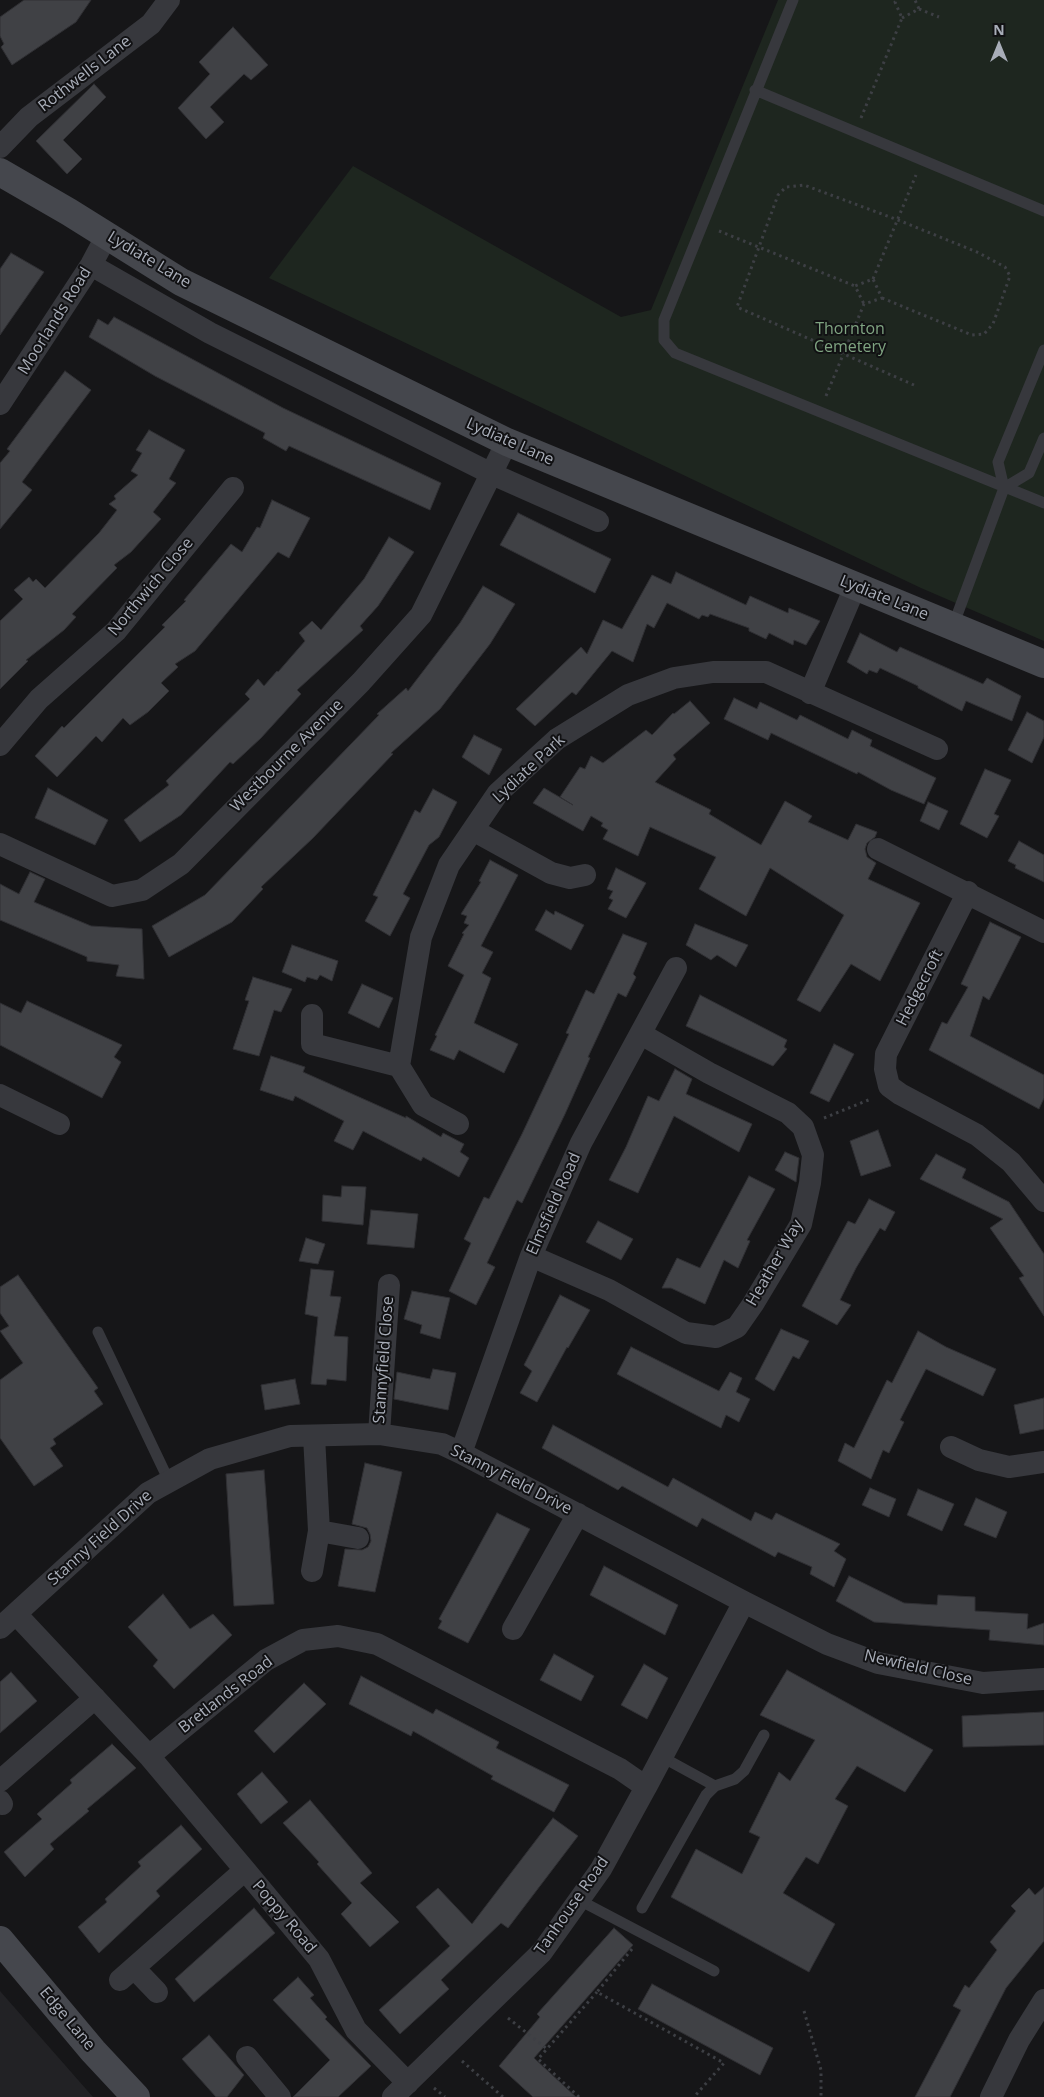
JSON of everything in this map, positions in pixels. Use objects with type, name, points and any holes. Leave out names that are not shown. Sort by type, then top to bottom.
[{"type":"main road","name":"Lydiate Lane","points":[[0,172],[107,235],[181,282],[507,442],[1044,664]]},
{"type":"main road","name":"Edge Lane","points":[[0,1940],[93,2051],[136,2097]]},
{"type":"street","name":"Rothwells Lane","points":[[0,147],[29,117],[151,24],[169,0]]},
{"type":"street","name":"Moorlands Road","points":[[0,404],[90,265],[107,235]]},
{"type":"street","name":"Lydiate Lane","points":[[90,265],[210,332],[492,474],[598,521]]},
{"type":"street","name":"Westbourne Avenue","points":[[0,844],[112,896],[142,890],[180,864],[360,682],[421,615],[507,442]]},
{"type":"street","name":"Northwich Close","points":[[0,745],[39,699],[116,631],[233,488]]},
{"type":"street","points":[[810,693],[855,587]]},
{"type":"street","name":"Lydiate Park","points":[[399,1066],[421,938],[449,865],[498,793],[557,739],[628,695],[674,678],[712,672],[766,672],[937,749]]},
{"type":"street","points":[[473,830],[551,873],[570,878],[585,875]]},
{"type":"street","points":[[878,849],[968,892],[1044,932]]},
{"type":"street","name":"Hedgecroft","points":[[892,1088],[884,1070],[886,1054],[968,892]]},
{"type":"street","name":"Elmsfield Road","points":[[461,1453],[531,1256],[581,1143],[676,968]]},
{"type":"street","points":[[312,1015],[312,1044],[351,1056],[399,1066],[424,1105],[458,1124]]},
{"type":"street","name":"Heather Way","points":[[531,1256],[609,1290],[686,1333],[716,1337],[737,1328],[801,1224],[810,1183],[813,1155],[802,1127],[788,1113],[708,1073],[641,1034]]},
{"type":"street","points":[[892,1088],[977,1135],[1011,1162],[1044,1201]]},
{"type":"street","points":[[0,1095],[59,1124]]},
{"type":"street","name":"Stannyfield Close","points":[[379,1434],[389,1285]]},
{"type":"street","name":"Stanny Field Drive","points":[[8,1621],[148,1493],[210,1459],[290,1436],[379,1434],[442,1444],[744,1602]]},
{"type":"street","points":[[312,1571],[319,1531],[314,1436]]},
{"type":"street","points":[[951,1447],[979,1460],[1009,1467],[1044,1462]]},
{"type":"street","points":[[514,1629],[578,1514]]},
{"type":"street","points":[[319,1531],[358,1538]]},
{"type":"street","name":"Newfield Close","points":[[744,1602],[827,1644],[878,1663],[982,1683],[1044,1679]]},
{"type":"street","name":"Tanhouse Road","points":[[401,2090],[542,1952],[601,1869],[744,1602]]},
{"type":"street","points":[[8,1621],[94,1698],[149,1756]]},
{"type":"street","name":"Bretlands Road","points":[[149,1756],[266,1660],[303,1640],[338,1636],[377,1644],[620,1769],[646,1787]]},
{"type":"street","points":[[0,1781],[94,1698]]},
{"type":"street","name":"Poppy Road","points":[[149,1756],[319,1959],[356,2030],[401,2090]]},
{"type":"street","points":[[156,1992],[127,1974],[245,1870]]},
{"type":"street","points":[[991,2097],[1019,2040],[1044,2000]]},
{"type":"street","points":[[248,2057],[280,2097]]},
{"type":"lane","points":[[793,0],[755,90],[664,320],[664,340],[675,354],[1044,503]]},
{"type":"lane","points":[[755,90],[1044,211]]},
{"type":"lane","points":[[953,626],[1004,488],[998,462],[1044,350]]},
{"type":"lane","points":[[1004,488],[1029,473],[1044,438]]},
{"type":"lane","points":[[98,1332],[169,1481]]},
{"type":"lane","points":[[642,1908],[706,1795],[715,1786],[735,1779],[744,1771],[764,1735]]},
{"type":"lane","points":[[662,1757],[715,1786]]},
{"type":"lane","points":[[579,1900],[714,1971]]},
{"type":"path","points":[[896,0],[895,2],[902,18]]},
{"type":"path","points":[[915,0],[919,9],[939,17]]},
{"type":"path","points":[[855,132],[902,18],[919,9]]},
{"type":"path","points":[[855,286],[873,279],[922,160]]},
{"type":"path","points":[[819,412],[843,354],[864,304],[882,298],[972,335],[984,334],[993,324],[1010,276],[1005,267],[977,252],[898,220],[804,185],[786,187],[778,195],[737,307],[843,354],[914,385]]},
{"type":"path","points":[[702,224],[855,286],[864,304]]},
{"type":"path","points":[[873,279],[882,298]]},
{"type":"path","points":[[802,1127],[892,1088]]},
{"type":"path","points":[[579,2097],[538,2059],[632,1949]]},
{"type":"path","points":[[597,1992],[724,2063],[694,2097]]},
{"type":"path","points":[[490,2003],[547,2049]]},
{"type":"path","points":[[804,2011],[821,2070],[821,2097]]},
{"type":"path","points":[[445,2046],[502,2097]]},
{"type":"shaded area","points":[[0,1991],[93,2097],[0,2097]]},
{"type":"green space","name":"Thornton Cemetery","points":[[778,0],[1044,0],[1044,641],[921,588],[269,278],[353,166],[621,317],[651,310]]},
{"type":"building","points":[[24,0],[91,0],[76,22],[12,65],[1,47],[4,44],[0,36],[0,17]]},
{"type":"building","points":[[233,27],[268,65],[251,80],[244,74],[210,107],[224,122],[206,139],[178,108],[210,74],[199,62]]},
{"type":"building","points":[[94,84],[106,97],[63,140],[82,159],[67,174],[36,141]]},
{"type":"building","points":[[11,253],[44,272],[0,335],[0,269]]},
{"type":"building","points":[[114,317],[283,408],[441,483],[430,510],[289,446],[286,451],[263,438],[265,433],[155,376],[89,337],[98,319],[108,325]]},
{"type":"building","points":[[65,371],[91,390],[22,482],[32,490],[0,529],[0,463],[10,451],[7,449]]},
{"type":"building","points":[[149,430],[185,450],[169,479],[176,483],[153,512],[161,519],[131,552],[114,565],[117,568],[72,614],[76,617],[64,630],[26,660],[28,661],[0,689],[0,621],[23,599],[14,590],[29,577],[33,582],[36,579],[45,588],[99,533],[117,510],[109,504],[116,499],[114,496],[138,475],[131,471],[142,453],[136,450]]},
{"type":"building","points":[[272,500],[310,518],[289,558],[278,552],[195,651],[175,664],[178,667],[161,683],[169,691],[148,712],[130,725],[123,718],[102,742],[96,736],[57,777],[35,756],[62,726],[64,728],[165,627],[162,625],[186,601],[184,600],[231,544],[242,552],[257,527],[260,528]]},
{"type":"building","points":[[518,513],[611,559],[595,593],[500,545]]},
{"type":"building","points":[[389,537],[414,552],[378,606],[360,626],[363,630],[297,690],[301,694],[261,738],[233,764],[230,762],[181,815],[140,842],[124,820],[169,785],[166,781],[250,699],[245,694],[258,679],[264,686],[278,672],[305,641],[299,633],[312,621],[321,630],[364,579]]},
{"type":"building","points":[[676,572],[746,605],[750,596],[788,613],[789,608],[820,621],[806,645],[794,640],[793,645],[769,633],[766,639],[749,631],[749,628],[710,614],[708,617],[702,615],[699,619],[667,603],[654,628],[647,624],[633,662],[612,651],[576,695],[572,692],[535,726],[516,709],[581,647],[587,654],[603,620],[622,629],[652,575],[671,584]]},
{"type":"building","points":[[483,586],[515,604],[490,644],[440,709],[391,753],[393,754],[313,838],[261,887],[263,889],[232,922],[169,957],[152,926],[205,895],[379,715],[377,714],[406,688],[408,691],[460,623]]},
{"type":"building","points":[[860,633],[897,652],[900,647],[983,684],[987,678],[1021,696],[1012,721],[966,701],[962,711],[918,688],[918,686],[880,668],[877,673],[869,670],[867,674],[847,662]]},
{"type":"building","points":[[734,698],[757,709],[760,702],[797,720],[800,715],[848,739],[852,730],[872,740],[870,746],[936,778],[924,804],[771,733],[768,740],[724,719]]},
{"type":"building","points":[[690,701],[710,723],[673,755],[676,759],[655,782],[711,810],[709,814],[761,845],[785,801],[812,816],[808,822],[848,840],[856,824],[877,832],[875,837],[867,843],[865,849],[867,857],[876,863],[868,879],[920,903],[880,981],[851,964],[820,1012],[797,1000],[844,915],[770,868],[746,916],[699,889],[716,857],[650,827],[638,856],[603,839],[608,830],[601,826],[603,823],[591,816],[583,831],[533,803],[544,788],[573,805],[560,797],[580,767],[585,769],[591,756],[603,763],[646,730],[652,735],[673,713]]},
{"type":"building","points":[[1027,712],[1044,721],[1044,737],[1032,763],[1008,750]]},
{"type":"building","points":[[474,735],[502,749],[489,775],[462,757]]},
{"type":"building","points":[[985,769],[1011,780],[994,814],[999,816],[987,838],[960,824]]},
{"type":"building","points":[[48,788],[108,820],[95,845],[35,818]]},
{"type":"building","points":[[433,789],[457,802],[439,837],[429,845],[403,894],[410,898],[390,936],[365,921],[378,897],[373,895],[415,810],[420,813]]},
{"type":"building","points":[[928,802],[948,811],[939,830],[920,821]]},
{"type":"building","points":[[1019,841],[1044,855],[1044,882],[1015,868],[1016,865],[1008,861]]},
{"type":"building","points":[[490,860],[518,875],[481,946],[493,952],[482,973],[491,978],[474,1023],[518,1044],[504,1073],[459,1050],[454,1060],[430,1050],[437,1036],[435,1035],[464,975],[448,966],[464,934],[462,933],[469,925],[464,923],[467,916],[461,914],[481,882],[479,881]]},
{"type":"building","points":[[616,868],[646,883],[626,918],[608,909],[613,900],[609,898],[613,891],[607,889]]},
{"type":"building","points":[[30,872],[45,879],[34,902],[91,926],[142,929],[144,979],[116,976],[119,965],[87,961],[87,957],[0,920],[0,884],[19,894]]},
{"type":"building","points":[[546,910],[554,915],[555,911],[584,925],[571,950],[535,930]]},
{"type":"building","points":[[990,922],[1021,937],[989,1000],[983,996],[970,1036],[1044,1075],[1044,1098],[1039,1109],[929,1050],[942,1022],[947,1024],[968,987],[961,984]]},
{"type":"building","points":[[695,924],[748,945],[736,967],[717,955],[711,960],[686,945]]},
{"type":"building","points":[[623,934],[647,943],[633,974],[636,977],[626,997],[618,993],[588,1057],[590,1058],[565,1114],[522,1203],[517,1200],[487,1263],[495,1267],[476,1305],[449,1291],[471,1243],[464,1239],[484,1197],[489,1199],[522,1134],[569,1034],[566,1033],[586,990],[594,994]]},
{"type":"building","points":[[292,945],[338,961],[332,981],[320,975],[317,980],[307,977],[305,982],[282,972]]},
{"type":"building","points":[[253,977],[292,989],[281,1012],[274,1010],[259,1056],[233,1049],[249,1001],[245,1000]]},
{"type":"building","points":[[362,984],[393,998],[379,1028],[348,1013]]},
{"type":"building","points":[[700,995],[787,1040],[784,1047],[787,1049],[773,1066],[686,1026]]},
{"type":"building","points":[[27,1001],[122,1045],[114,1057],[121,1062],[102,1098],[0,1045],[0,1003],[21,1013]]},
{"type":"building","points":[[834,1044],[854,1054],[829,1102],[810,1093]]},
{"type":"building","points":[[271,1056],[305,1067],[303,1072],[406,1118],[406,1116],[441,1137],[443,1133],[464,1144],[460,1152],[469,1158],[459,1177],[423,1157],[421,1161],[363,1131],[353,1150],[334,1141],[344,1121],[295,1096],[293,1101],[260,1090]]},
{"type":"building","points":[[675,1069],[692,1079],[686,1094],[752,1124],[739,1152],[674,1116],[638,1193],[609,1180],[626,1147],[648,1096],[659,1101]]},
{"type":"building","points":[[878,1130],[891,1166],[861,1176],[850,1141]]},
{"type":"building","points":[[785,1152],[799,1158],[796,1182],[775,1170]]},
{"type":"building","points":[[936,1154],[966,1169],[962,1178],[1009,1202],[1044,1254],[1044,1316],[1019,1278],[1024,1276],[990,1228],[1003,1219],[920,1179]]},
{"type":"building","points":[[749,1176],[775,1189],[747,1240],[750,1241],[738,1268],[724,1260],[705,1304],[671,1288],[662,1288],[677,1258],[700,1268]]},
{"type":"building","points":[[342,1186],[366,1187],[363,1225],[322,1221],[323,1195],[341,1197]]},
{"type":"building","points":[[869,1199],[895,1212],[885,1231],[880,1228],[856,1268],[840,1300],[851,1305],[837,1325],[802,1306],[848,1221],[855,1224]]},
{"type":"building","points":[[371,1210],[418,1214],[414,1248],[367,1244]]},
{"type":"building","points":[[598,1221],[633,1239],[621,1260],[586,1242]]},
{"type":"building","points":[[306,1238],[325,1244],[318,1264],[299,1261]]},
{"type":"building","points":[[311,1269],[334,1271],[330,1296],[341,1297],[334,1336],[348,1337],[346,1381],[327,1379],[326,1385],[311,1384],[318,1317],[305,1314]]},
{"type":"building","points":[[18,1275],[98,1388],[94,1391],[103,1404],[53,1439],[56,1444],[50,1448],[63,1466],[34,1486],[0,1438],[0,1380],[23,1363],[0,1331],[9,1326],[0,1313],[0,1287]]},
{"type":"building","points":[[412,1291],[450,1298],[440,1339],[420,1333],[422,1325],[404,1319]]},
{"type":"building","points":[[560,1295],[590,1310],[537,1402],[520,1393],[532,1371],[524,1365]]},
{"type":"building","points":[[781,1329],[809,1341],[799,1359],[793,1356],[774,1391],[755,1379]]},
{"type":"building","points":[[918,1331],[946,1347],[996,1369],[983,1396],[926,1369],[900,1420],[904,1422],[889,1453],[883,1450],[871,1479],[838,1461],[845,1443],[854,1448],[887,1380],[892,1383]]},
{"type":"building","points":[[631,1347],[719,1391],[730,1372],[742,1378],[736,1392],[750,1399],[739,1422],[726,1415],[721,1428],[617,1374]]},
{"type":"building","points":[[433,1369],[456,1373],[448,1410],[394,1399],[397,1372],[430,1379]]},
{"type":"building","points":[[295,1379],[300,1404],[265,1410],[261,1385]]},
{"type":"building","points":[[1044,1398],[1044,1429],[1020,1434],[1014,1405]]},
{"type":"building","points":[[553,1425],[668,1487],[673,1478],[751,1521],[755,1512],[772,1520],[776,1513],[840,1544],[834,1551],[846,1559],[834,1587],[810,1574],[812,1567],[778,1552],[775,1557],[702,1518],[697,1527],[622,1486],[618,1490],[542,1448]]},
{"type":"building","points":[[365,1463],[402,1472],[375,1592],[338,1586],[345,1549],[362,1550],[368,1547],[371,1541],[367,1528],[352,1524]]},
{"type":"building","points":[[264,1470],[274,1604],[234,1606],[226,1474]]},
{"type":"building","points":[[870,1488],[896,1499],[889,1517],[862,1505]]},
{"type":"building","points":[[918,1489],[954,1504],[942,1531],[907,1515]]},
{"type":"building","points":[[976,1498],[1007,1512],[996,1538],[964,1525]]},
{"type":"building","points":[[497,1513],[530,1529],[468,1643],[438,1628],[442,1621],[439,1619]]},
{"type":"building","points":[[604,1566],[678,1605],[665,1635],[590,1595]]},
{"type":"building","points":[[849,1576],[904,1603],[937,1605],[938,1595],[975,1597],[975,1611],[1028,1614],[1027,1629],[1044,1623],[1044,1645],[989,1640],[990,1630],[874,1622],[836,1601]]},
{"type":"building","points":[[163,1594],[190,1629],[213,1614],[232,1635],[174,1689],[153,1666],[158,1660],[128,1627]]},
{"type":"building","points":[[554,1654],[594,1676],[581,1701],[540,1680]]},
{"type":"building","points":[[644,1664],[668,1678],[647,1719],[621,1705]]},
{"type":"building","points":[[787,1670],[933,1750],[905,1792],[857,1766],[835,1799],[848,1806],[818,1864],[806,1857],[783,1893],[835,1924],[809,1972],[671,1897],[696,1849],[742,1874],[760,1837],[749,1832],[779,1772],[790,1781],[815,1740],[760,1715]]},
{"type":"building","points":[[11,1672],[37,1701],[0,1733],[0,1682]]},
{"type":"building","points":[[361,1676],[433,1714],[436,1709],[499,1742],[496,1748],[569,1785],[554,1812],[491,1779],[493,1776],[413,1731],[411,1736],[349,1704]]},
{"type":"building","points":[[304,1683],[326,1704],[274,1753],[254,1731]]},
{"type":"building","points":[[1044,1712],[1044,1745],[963,1747],[962,1716]]},
{"type":"building","points":[[112,1744],[136,1768],[87,1809],[89,1811],[50,1844],[54,1849],[25,1877],[4,1852],[42,1819],[37,1814],[72,1783],[70,1780]]},
{"type":"building","points":[[262,1772],[288,1802],[261,1824],[237,1794]]},
{"type":"building","points":[[310,1800],[372,1873],[360,1883],[399,1922],[370,1947],[341,1914],[352,1903],[317,1864],[319,1862],[283,1823]]},
{"type":"building","points":[[553,1818],[578,1836],[508,1928],[501,1923],[441,1980],[449,1989],[400,2034],[379,2010],[450,1946],[416,1907],[438,1888],[472,1924]]},
{"type":"building","points":[[181,1825],[202,1849],[156,1891],[160,1896],[99,1953],[78,1927],[107,1902],[105,1899],[141,1866],[138,1862]]},
{"type":"building","points":[[1044,1887],[1044,1941],[1006,1988],[950,2097],[915,2097],[961,2010],[953,2006],[965,1985],[969,1988],[997,1950],[990,1942],[1016,1911],[1011,1906],[1029,1888],[1035,1895]]},
{"type":"building","points":[[254,1908],[275,1933],[194,2002],[175,1979]]},
{"type":"building","points":[[614,1928],[633,1945],[534,2058],[576,2097],[533,2097],[499,2066],[540,2017],[537,2014]]},
{"type":"building","points":[[298,1977],[314,1995],[310,1998],[327,2017],[325,2019],[371,2066],[338,2097],[293,2097],[330,2060],[273,2000]]},
{"type":"building","points":[[652,1984],[773,2048],[760,2075],[638,2009]]},
{"type":"building","points":[[209,2035],[244,2075],[227,2097],[216,2097],[182,2059]]}]
